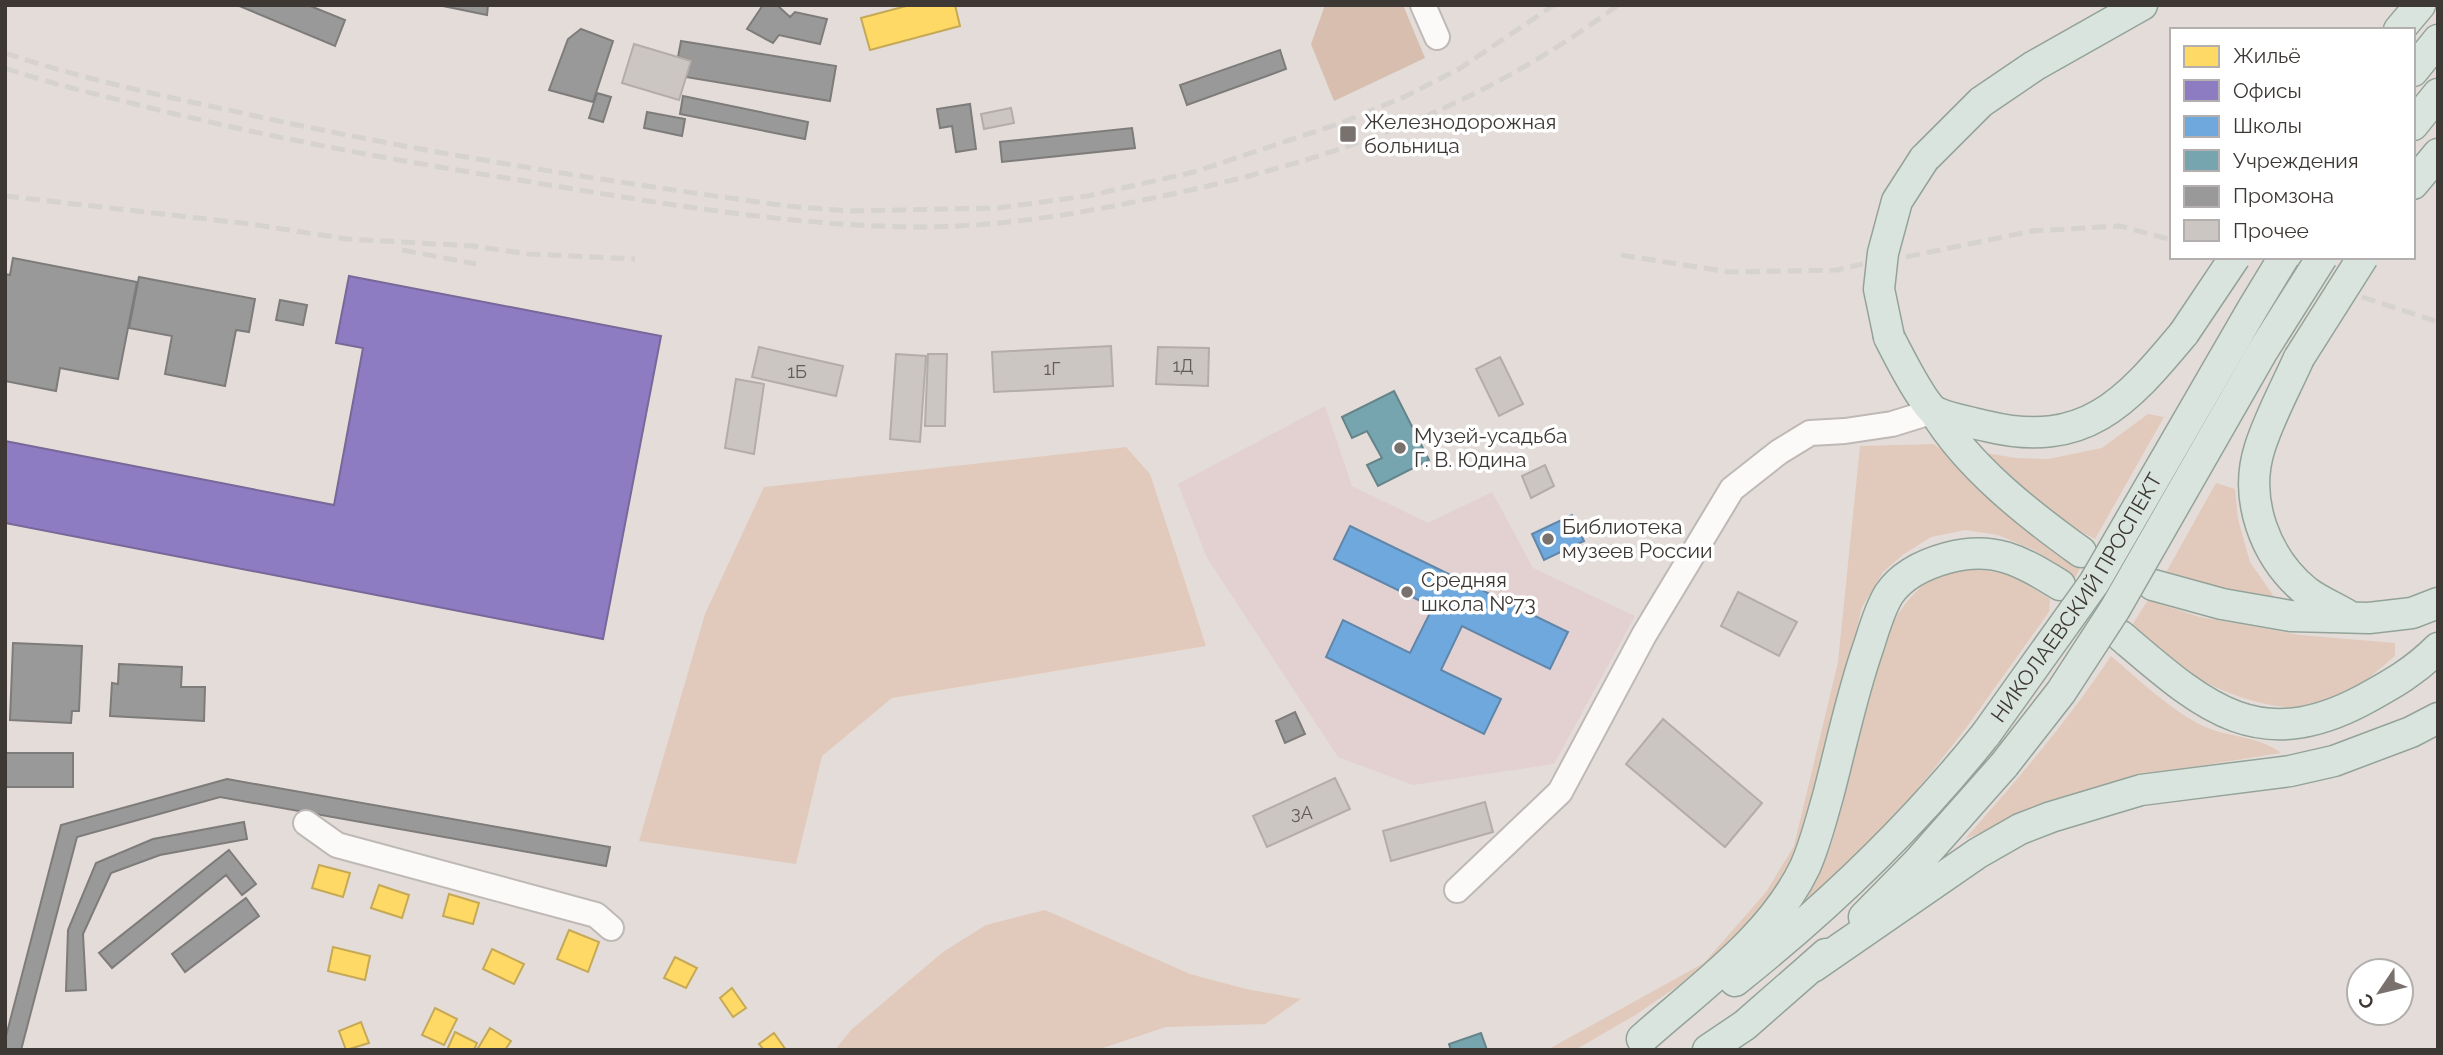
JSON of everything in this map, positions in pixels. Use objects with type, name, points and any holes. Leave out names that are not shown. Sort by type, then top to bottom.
[{"type":"main road","points":[[2081,552],[2015,501],[1946,430],[1903,366],[1889,337],[1879,289],[1883,253],[1897,201],[1924,159],[1981,103],[2034,66],[2142,5]]},
{"type":"main road","points":[[2401,28],[2420,5]]},
{"type":"main road","points":[[2415,69],[2438,40]]},
{"type":"main road","points":[[2415,123],[2438,94]]},
{"type":"main road","points":[[2415,182],[2438,154]]},
{"type":"main road","points":[[1934,411],[1995,428],[2035,434],[2064,431],[2105,413],[2143,382],[2184,333],[2234,259]]},
{"type":"main road","name":"НИКОЛАЕВСКИЙ ПРОСПЕКТ","points":[[1631,1045],[1702,1005],[1728,987],[1836,897],[1944,787],[1986,734],[2094,583],[2283,259]]},
{"type":"main road","name":"НИКОЛАЕВСКИЙ ПРОСПЕКТ","points":[[1708,1050],[1745,1025],[1813,967],[1919,862],[2004,765],[2061,692],[2115,609],[2262,352],[2321,259]]},
{"type":"main road","points":[[2349,616],[2308,592],[2276,559],[2260,525],[2255,476],[2260,448],[2299,358],[2361,259]]},
{"type":"main road","points":[[1631,1045],[1745,948],[1787,901],[1806,866],[1814,842],[1857,682],[1879,613],[1890,592],[1910,574],[1929,563],[1962,554],[1990,553],[2025,563],[2060,586]]},
{"type":"main road","points":[[2153,585],[2222,604],[2291,616],[2369,618],[2412,613],[2438,603]]},
{"type":"main road","points":[[2121,636],[2195,697],[2229,715],[2259,723],[2290,725],[2337,714],[2428,658]]},
{"type":"main road","points":[[1813,967],[1978,853],[2020,829],[2141,790],[2290,771],[2334,761],[2411,732],[2438,718]]},
{"type":"street","points":[[1423,5],[1437,37]]},
{"type":"street","points":[[1457,890],[1560,792],[1644,635],[1732,489],[1779,452],[1810,433],[1892,424],[1934,411]]},
{"type":"street","points":[[306,823],[337,845],[596,915],[611,928]]},
{"type":"shaded area","points":[[1325,5],[1403,5],[1425,58],[1334,101],[1311,44]]},
{"type":"shaded area","name":"Средняя школа №73","points":[[1325,406],[1352,486],[1428,523],[1492,492],[1533,568],[1635,616],[1554,764],[1413,785],[1338,757],[1207,558],[1178,484]]},
{"type":"shaded area","points":[[2148,414],[2164,417],[2095,539],[2037,501],[1986,453],[2048,459],[2102,448]]},
{"type":"shaded area","points":[[1934,444],[1957,462],[2020,525],[2080,568],[2075,578],[2034,550],[1998,535],[1965,530],[1931,537],[1904,554],[1883,572],[1862,607],[1806,833],[1779,886],[1736,938],[1698,972],[1637,1014],[1575,1050],[1547,1050],[1704,963],[1766,892],[1794,846],[1838,662],[1860,446]]},
{"type":"shaded area","points":[[1126,447],[1150,474],[1206,646],[892,698],[822,756],[796,864],[639,841],[705,614],[764,487]]},
{"type":"shaded area","points":[[2216,483],[2235,489],[2238,519],[2250,562],[2275,598],[2164,576]]},
{"type":"shaded area","points":[[1976,569],[2009,574],[2050,599],[2049,612],[1966,728],[1903,808],[1802,905],[1832,842],[1882,641],[1914,593],[1932,579],[1959,570]]},
{"type":"shaded area","points":[[2148,600],[2200,617],[2300,635],[2395,643],[2395,656],[2359,685],[2329,702],[2300,707],[2259,703],[2219,689],[2200,679],[2182,669],[2154,646],[2132,625]]},
{"type":"shaded area","points":[[2111,656],[2164,701],[2199,724],[2262,743],[2281,753],[2154,773],[2100,788],[1965,839],[2059,727]]},
{"type":"shaded area","points":[[1045,910],[1190,974],[1246,989],[1301,999],[1265,1024],[1166,1027],[1097,1050],[835,1050],[851,1030],[943,952],[986,925]]},
{"type":"building: Жильё","points":[[910,5],[955,5],[960,26],[870,50],[861,18]]},
{"type":"building: Жильё","points":[[319,865],[350,873],[343,897],[312,888]]},
{"type":"building: Жильё","points":[[379,885],[409,895],[402,918],[371,908]]},
{"type":"building: Жильё","points":[[449,894],[479,903],[473,924],[443,916]]},
{"type":"building: Жильё","points":[[569,930],[599,942],[588,972],[557,959]]},
{"type":"building: Жильё","points":[[333,947],[370,956],[365,980],[328,971]]},
{"type":"building: Жильё","points":[[492,949],[524,964],[514,984],[483,969]]},
{"type":"building: Жильё","points":[[675,957],[697,968],[686,988],[664,978]]},
{"type":"building: Жильё","points":[[732,988],[746,1008],[733,1017],[720,998]]},
{"type":"building: Жильё","points":[[435,1008],[457,1019],[444,1045],[422,1035]]},
{"type":"building: Жильё","points":[[361,1022],[369,1043],[346,1050],[339,1031]]},
{"type":"building: Жильё","points":[[490,1028],[511,1041],[505,1050],[477,1050]]},
{"type":"building: Жильё","points":[[455,1032],[477,1043],[474,1050],[447,1050]]},
{"type":"building: Жильё","points":[[774,1033],[786,1050],[764,1050],[759,1044]]},
{"type":"building: Офисы","points":[[349,276],[661,336],[603,639],[5,523],[5,441],[334,505],[363,348],[336,343]]},
{"type":"building: Школы","points":[[1572,515],[1584,541],[1544,560],[1532,534]]},
{"type":"building: Школы","points":[[1350,526],[1568,632],[1550,669],[1462,626],[1441,670],[1501,699],[1484,734],[1326,657],[1343,620],[1410,653],[1433,607],[1334,559]]},
{"type":"building: Учреждения","name":"Музей-усадьба Г. В. Юдина","points":[[1394,391],[1429,460],[1378,486],[1367,465],[1382,458],[1367,431],[1352,438],[1342,417]]},
{"type":"building: Учреждения","points":[[1481,1033],[1487,1050],[1451,1050],[1449,1044]]},
{"type":"building: Промзона","points":[[237,5],[308,5],[345,20],[335,46]]},
{"type":"building: Промзона","points":[[438,5],[488,5],[487,15]]},
{"type":"building: Промзона","points":[[763,5],[777,5],[790,17],[795,12],[827,19],[820,44],[779,35],[773,43],[747,29]]},
{"type":"building: Промзона","points":[[581,29],[613,41],[593,102],[549,90],[568,39]]},
{"type":"building: Промзона","points":[[681,41],[836,66],[830,101],[686,77],[691,61],[678,57]]},
{"type":"building: Промзона","points":[[1280,50],[1286,69],[1187,105],[1180,85]]},
{"type":"building: Промзона","points":[[597,93],[611,97],[603,122],[589,118]]},
{"type":"building: Промзона","points":[[683,96],[808,122],[805,139],[680,114]]},
{"type":"building: Промзона","points":[[970,104],[976,149],[956,152],[952,126],[940,128],[937,109]]},
{"type":"building: Промзона","points":[[647,112],[685,119],[682,136],[644,128]]},
{"type":"building: Промзона","points":[[1132,128],[1135,148],[1002,162],[1000,142]]},
{"type":"building: Промзона","points":[[13,258],[137,282],[118,379],[60,368],[56,391],[5,381],[5,274],[10,275]]},
{"type":"building: Промзона","points":[[139,277],[255,299],[249,332],[236,330],[225,386],[165,374],[172,336],[129,328]]},
{"type":"building: Промзона","points":[[280,300],[307,305],[303,325],[276,320]]},
{"type":"building: Промзона","points":[[13,643],[82,646],[79,711],[72,711],[71,723],[10,720]]},
{"type":"building: Промзона","points":[[119,664],[182,667],[181,687],[205,687],[204,721],[110,716],[112,683],[118,684]]},
{"type":"building: Промзона","points":[[1295,712],[1305,734],[1285,743],[1276,721]]},
{"type":"building: Промзона","points":[[5,753],[73,753],[73,787],[5,787]]},
{"type":"building: Промзона","points":[[227,779],[610,847],[606,866],[220,797],[77,837],[21,1050],[5,1050],[5,1040],[61,825]]},
{"type":"building: Промзона","points":[[244,822],[247,839],[160,855],[111,873],[83,934],[86,990],[66,991],[68,930],[96,863],[153,839]]},
{"type":"building: Промзона","points":[[229,850],[256,884],[242,895],[226,875],[112,968],[99,953]]},
{"type":"building: Промзона","points":[[246,898],[259,916],[185,972],[172,954]]},
{"type":"building: Прочее","points":[[634,44],[691,61],[679,100],[622,83]]},
{"type":"building: Прочее","points":[[1011,108],[1014,123],[984,129],[981,114]]},
{"type":"building: Прочее","points":[[1111,346],[1113,386],[994,392],[992,352]]},
{"type":"building: Прочее","points":[[759,347],[843,366],[836,396],[752,377]]},
{"type":"building: Прочее","points":[[1158,347],[1209,348],[1208,386],[1156,384]]},
{"type":"building: Прочее","points":[[896,354],[926,356],[920,442],[890,439]]},
{"type":"building: Прочее","points":[[928,354],[947,354],[945,426],[925,426]]},
{"type":"building: Прочее","points":[[1500,357],[1523,404],[1499,416],[1476,369]]},
{"type":"building: Прочее","points":[[736,379],[764,384],[754,454],[725,448]]},
{"type":"building: Прочее","points":[[1545,465],[1554,486],[1531,498],[1522,476]]},
{"type":"building: Прочее","points":[[1738,592],[1797,622],[1779,656],[1721,626]]},
{"type":"building: Прочее","points":[[1663,719],[1762,803],[1725,847],[1626,764]]},
{"type":"building: Прочее","points":[[1335,778],[1350,809],[1267,847],[1253,816]]},
{"type":"building: Прочее","points":[[1485,802],[1493,832],[1391,861],[1383,831]]},
{"type":"railway","points":[[5,53],[63,71],[182,100],[446,153],[582,176],[787,206],[849,211],[998,208],[1087,196],[1194,172],[1341,123],[1404,97],[1459,69],[1554,5]]},
{"type":"railway","points":[[5,68],[70,88],[178,115],[307,143],[438,167],[746,215],[853,225],[938,227],[1028,220],[1118,205],[1212,185],[1335,150],[1395,129],[1509,76],[1564,43],[1618,5]]},
{"type":"railway","points":[[5,196],[250,224],[347,239],[473,246],[529,254],[635,259]]},
{"type":"railway","points":[[1906,257],[2032,231],[2120,226],[2170,239]]},
{"type":"railway","points":[[402,250],[476,264]]},
{"type":"railway","points":[[1621,255],[1729,272],[1837,270],[1863,264]]},
{"type":"railway","points":[[2362,297],[2438,322]]},
{"type":"place","name":"Железнодорожная больница","points":[[1348,134]]},
{"type":"place","name":"Музей-усадьба Г. В. Юдина","points":[[1400,448]]},
{"type":"place","name":"Библиотека музеев России","points":[[1548,539]]},
{"type":"place","name":"Средняя школа №73","points":[[1407,592]]}]
